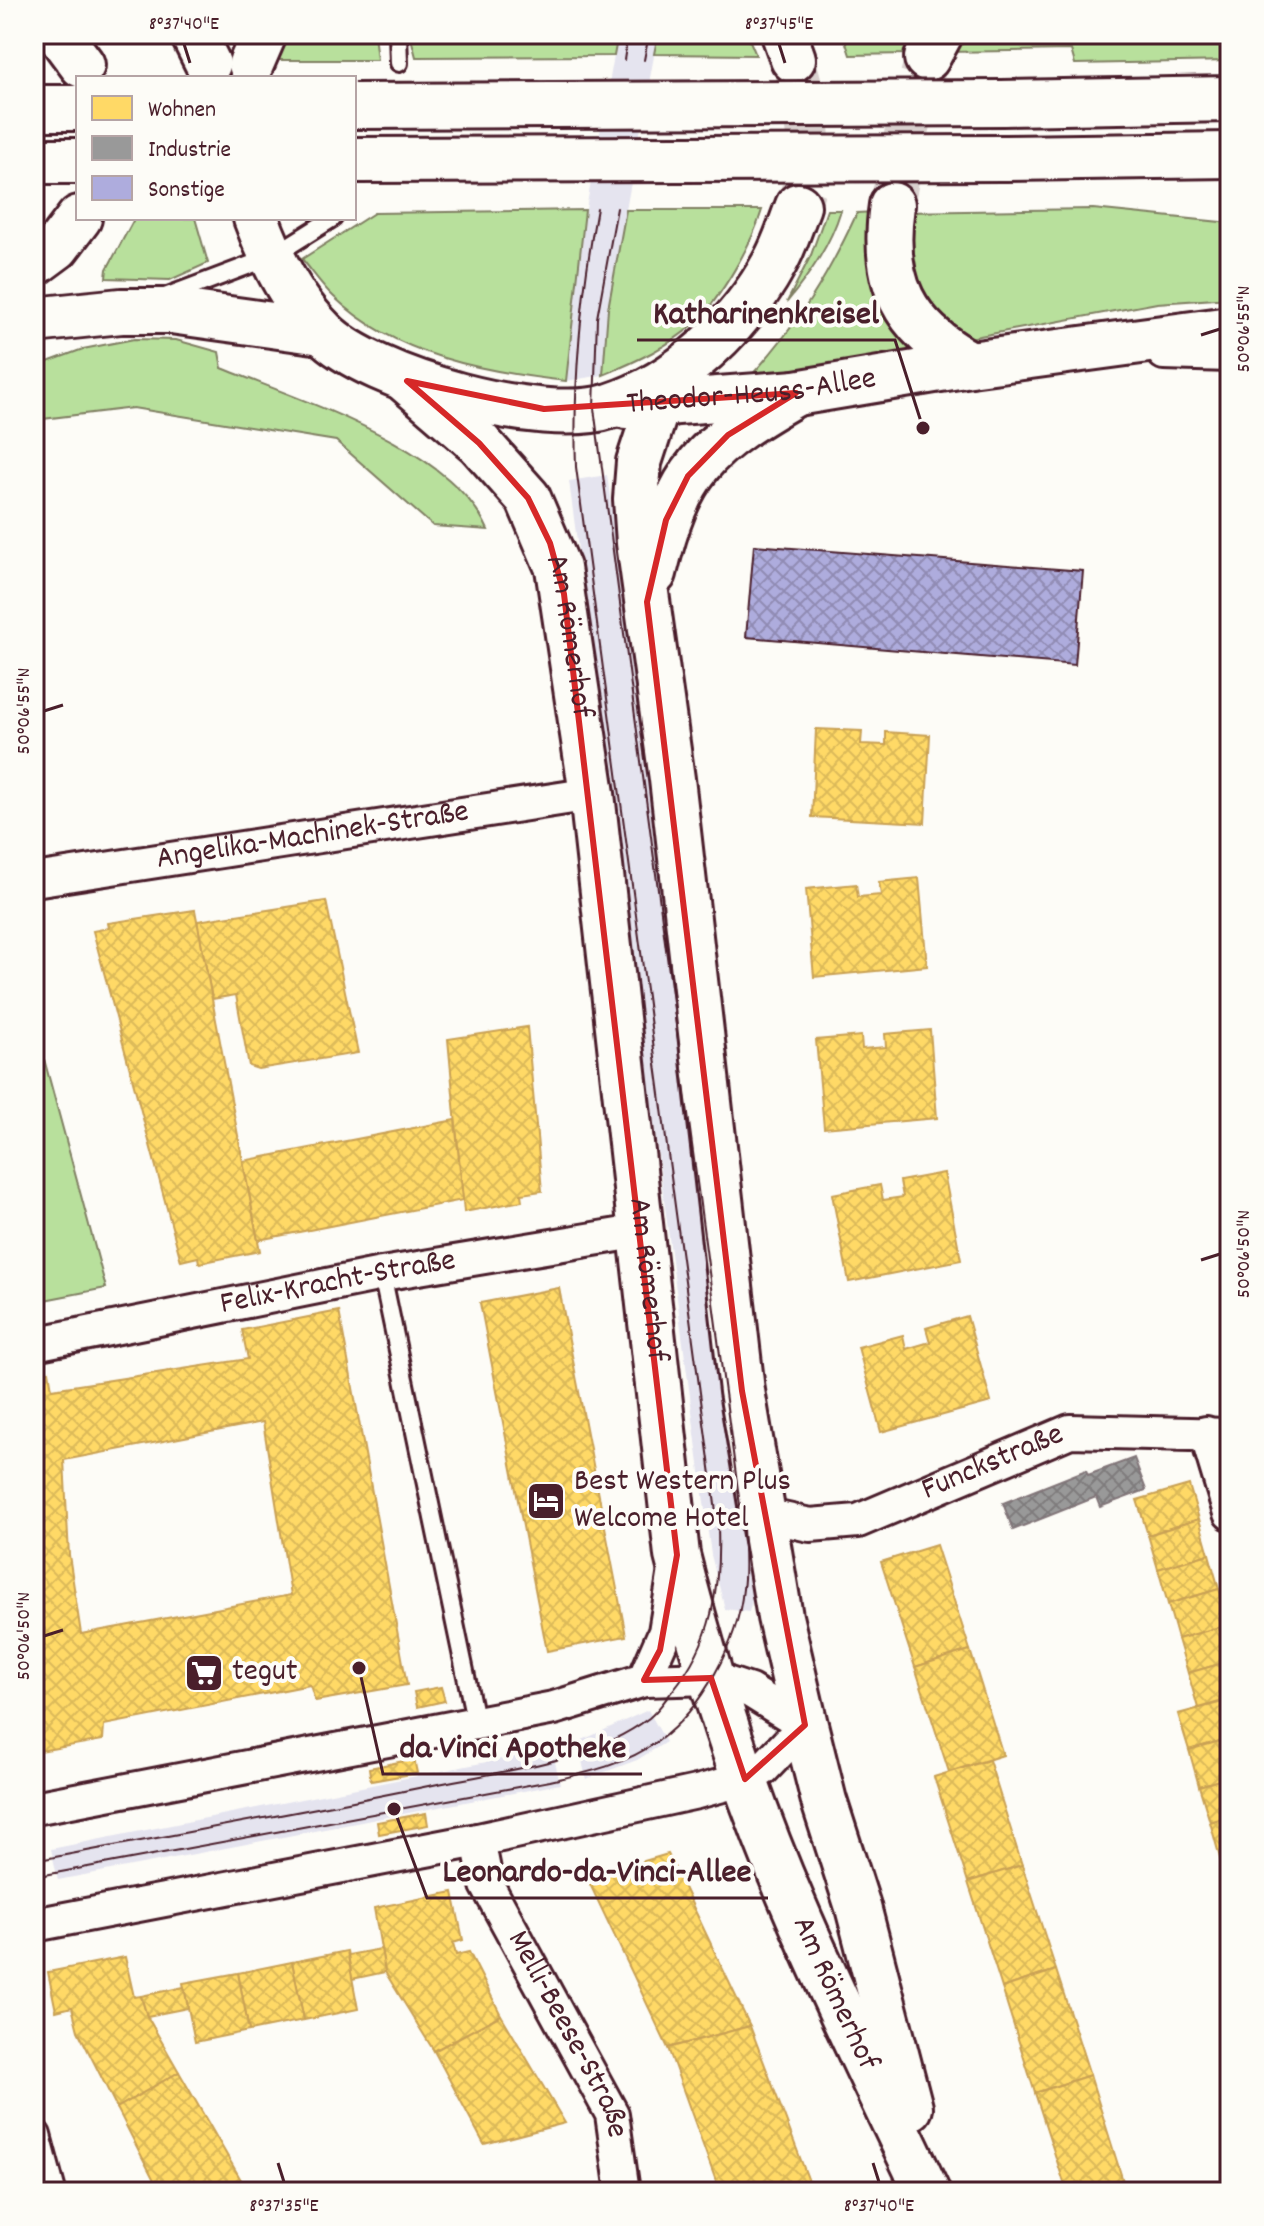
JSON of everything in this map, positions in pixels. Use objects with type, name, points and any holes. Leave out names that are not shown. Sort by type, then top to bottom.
[{"type":"main road","points":[[356,106],[1230,99]]},
{"type":"main road","points":[[34,108],[76,108]]},
{"type":"main road","points":[[356,160],[1230,155]]},
{"type":"main road","points":[[34,161],[76,161]]},
{"type":"main road","points":[[892,205],[888,236],[894,284],[916,323],[943,349],[970,364]]},
{"type":"main road","points":[[608,407],[647,389],[683,366],[737,319],[777,259],[798,206]]},
{"type":"main road","points":[[34,264],[57,247],[77,220]]},
{"type":"main road","points":[[263,238],[322,332],[365,360],[407,381]]},
{"type":"main road","points":[[34,320],[121,311],[171,311],[322,332]]},
{"type":"main road","name":"Theodor-Heuss-Allee","points":[[407,381],[480,401],[544,409],[658,404],[796,393],[970,364],[1230,329]]},
{"type":"main road","name":"Am Römerhof","points":[[683,366],[658,404],[639,462],[636,499],[742,1391],[780,1617],[805,1725],[824,1801],[858,1907],[929,2192]]},
{"type":"main road","name":"Am Römerhof","points":[[407,381],[479,443],[528,498],[550,543],[564,594],[592,794],[677,1555],[711,1678],[745,1779],[794,1906],[929,2192]]},
{"type":"main road","points":[[647,602],[666,520],[688,476],[728,435],[796,393]]},
{"type":"street","name":"Theodor-Heuss-Allee","points":[[1085,349],[1230,355]]},
{"type":"street","name":"Angelika-Machinek-Straße","points":[[34,880],[592,794]]},
{"type":"street","name":"Felix-Kracht-Straße","points":[[34,1344],[382,1274],[642,1231]]},
{"type":"street","name":"Funckstraße","points":[[764,1515],[810,1525],[858,1521],[1070,1431],[1218,1434]]},
{"type":"street","points":[[1218,1434],[1230,1513]]},
{"type":"street","points":[[644,1680],[665,1632],[677,1555]]},
{"type":"street","points":[[34,1808],[476,1724],[582,1701],[644,1680],[711,1678],[750,1691],[805,1725],[778,1756],[745,1779],[478,1840],[34,1925]]},
{"type":"street","name":"Melli-Beese-Straße","points":[[478,1840],[487,1885],[612,2114],[623,2192]]},
{"type":"street","points":[[34,2136],[49,2192]]},
{"type":"lane","points":[[398,34],[399,63]]},
{"type":"lane","points":[[121,311],[263,238],[326,220]]},
{"type":"lane","points":[[382,1274],[476,1724]]},
{"type":"highlighted area","points":[[407,381],[544,409],[796,393],[728,435],[688,476],[666,520],[647,602],[742,1391],[805,1725],[745,1779],[711,1678],[644,1680],[660,1650],[677,1555],[564,594],[550,543],[528,498],[479,443]]},
{"type":"shaded area","points":[[618,34],[658,34],[608,309],[603,375],[566,381],[582,231]]},
{"type":"shaded area","points":[[607,475],[748,1514],[756,1585],[749,1612],[725,1609],[711,1555],[569,481]]},
{"type":"shaded area","points":[[648,1710],[666,1742],[637,1760],[586,1779],[578,1742]]},
{"type":"shaded area","points":[[552,1749],[560,1784],[58,1880],[51,1849]]},
{"type":"green space","points":[[285,34],[374,34],[377,60],[274,60]]},
{"type":"green space","points":[[410,34],[618,34],[614,56],[416,57]]},
{"type":"green space","points":[[658,34],[747,34],[756,55],[654,54]]},
{"type":"green space","points":[[843,34],[920,34],[909,54],[850,55]]},
{"type":"green space","points":[[959,34],[1230,34],[1230,61],[1075,64],[1071,50],[946,52]]},
{"type":"green space","points":[[1093,209],[1230,223],[1230,298],[1157,303],[969,338],[948,329],[920,300],[904,212]]},
{"type":"green space","points":[[585,210],[566,381],[473,366],[413,347],[358,317],[330,293],[302,259],[374,213]]},
{"type":"green space","points":[[626,210],[762,210],[734,270],[715,300],[695,323],[640,359],[603,375],[608,309]]},
{"type":"green space","points":[[827,210],[841,210],[831,236],[787,302],[811,255]]},
{"type":"green space","points":[[874,212],[879,288],[914,353],[749,378],[810,300],[857,213]]},
{"type":"green space","points":[[133,220],[196,220],[208,263],[170,280],[106,278],[107,269]]},
{"type":"green space","points":[[134,339],[176,340],[219,352],[222,368],[372,430],[442,474],[470,501],[488,530],[433,526],[336,441],[133,408],[34,420],[34,367],[83,349]]},
{"type":"green space","points":[[34,1022],[106,1288],[34,1302]]},
{"type":"building: Wohnen","points":[[816,729],[862,731],[861,744],[886,745],[886,732],[930,735],[925,823],[812,817]]},
{"type":"building: Wohnen","points":[[919,878],[927,966],[814,977],[806,889],[856,884],[858,897],[881,895],[879,882]]},
{"type":"building: Wohnen","points":[[326,901],[358,1053],[258,1069],[249,1066],[236,995],[212,999],[197,921]]},
{"type":"building: Wohnen","points":[[195,910],[260,1251],[199,1263],[198,1257],[181,1261],[93,931],[109,928],[108,923]]},
{"type":"building: Wohnen","points":[[527,1027],[542,1191],[521,1194],[522,1201],[464,1212],[448,1039]]},
{"type":"building: Wohnen","points":[[930,1030],[937,1118],[824,1128],[816,1040],[861,1036],[862,1049],[886,1047],[885,1034]]},
{"type":"building: Wohnen","points":[[455,1120],[463,1200],[258,1240],[243,1161]]},
{"type":"building: Wohnen","points":[[944,1173],[961,1260],[849,1282],[832,1194],[880,1185],[883,1200],[903,1197],[900,1181]]},
{"type":"building: Wohnen","points":[[559,1288],[626,1636],[547,1651],[480,1303]]},
{"type":"building: Wohnen","points":[[339,1311],[407,1685],[315,1701],[310,1685],[104,1725],[103,1740],[34,1752],[34,1374],[49,1371],[52,1389],[248,1359],[242,1330]],"holes":[[[263,1422],[291,1595],[81,1634],[69,1555],[64,1460]]]},
{"type":"building: Wohnen","points":[[967,1316],[991,1402],[881,1432],[858,1347],[903,1335],[906,1349],[930,1342],[926,1328]]},
{"type":"building: Wohnen","points":[[1189,1485],[1199,1519],[1148,1535],[1137,1500]]},
{"type":"building: Wohnen","points":[[1199,1519],[1209,1554],[1158,1569],[1148,1535]]},
{"type":"building: Wohnen","points":[[936,1545],[970,1650],[915,1667],[881,1562]]},
{"type":"building: Wohnen","points":[[1209,1554],[1219,1589],[1168,1604],[1158,1569]]},
{"type":"building: Wohnen","points":[[1219,1589],[1230,1624],[1178,1639],[1168,1604]]},
{"type":"building: Wohnen","points":[[1230,1624],[1230,1661],[1188,1673],[1178,1639]]},
{"type":"building: Wohnen","points":[[970,1650],[1003,1755],[949,1772],[915,1667]]},
{"type":"building: Wohnen","points":[[1230,1661],[1230,1699],[1198,1708],[1188,1673]]},
{"type":"building: Wohnen","points":[[441,1687],[445,1701],[417,1707],[414,1692]]},
{"type":"building: Wohnen","points":[[1230,1700],[1230,1738],[1189,1750],[1178,1714]]},
{"type":"building: Wohnen","points":[[1230,1738],[1230,1777],[1199,1786],[1189,1750]]},
{"type":"building: Wohnen","points":[[414,1759],[417,1773],[371,1781],[369,1768]]},
{"type":"building: Wohnen","points":[[989,1760],[1022,1865],[968,1882],[934,1777]]},
{"type":"building: Wohnen","points":[[1230,1777],[1230,1816],[1210,1822],[1199,1786]]},
{"type":"building: Wohnen","points":[[426,1813],[428,1825],[379,1834],[377,1822]]},
{"type":"building: Wohnen","points":[[1230,1816],[1230,1855],[1220,1858],[1210,1822]]},
{"type":"building: Wohnen","points":[[668,1854],[750,2026],[668,2048],[587,1878]]},
{"type":"building: Wohnen","points":[[1230,1855],[1230,1892],[1220,1858]]},
{"type":"building: Wohnen","points":[[1022,1865],[1056,1970],[1002,1988],[968,1882]]},
{"type":"building: Wohnen","points":[[453,1892],[463,1940],[453,1943],[456,1955],[469,1952],[501,2015],[434,2051],[385,1972],[374,1908]]},
{"type":"building: Wohnen","points":[[381,1949],[385,1972],[352,1979],[348,1955]]},
{"type":"building: Wohnen","points":[[347,1951],[358,2009],[304,2020],[292,1962]]},
{"type":"building: Wohnen","points":[[125,1957],[134,1997],[141,1996],[147,2016],[179,2072],[117,2108],[78,2031],[72,2007],[56,2011],[48,1972]]},
{"type":"building: Wohnen","points":[[292,1962],[304,2020],[249,2031],[238,1973]]},
{"type":"building: Wohnen","points":[[1056,1970],[1090,2075],[1035,2093],[1002,1988]]},
{"type":"building: Wohnen","points":[[238,1973],[249,2031],[195,2042],[183,1983]]},
{"type":"building: Wohnen","points":[[184,1987],[188,2008],[147,2016],[141,1996]]},
{"type":"building: Wohnen","points":[[501,2015],[565,2123],[484,2144],[434,2051]]},
{"type":"building: Wohnen","points":[[750,2026],[810,2184],[781,2192],[720,2192],[668,2048]]},
{"type":"building: Wohnen","points":[[179,2072],[248,2192],[160,2192],[117,2108]]},
{"type":"building: Wohnen","points":[[1090,2075],[1123,2181],[1087,2192],[1067,2192],[1035,2093]]},
{"type":"building: Industrie","points":[[1134,1458],[1146,1490],[1100,1507],[1096,1497],[1013,1530],[1003,1503],[1086,1470],[1088,1475]]},
{"type":"building: Sonstige","points":[[508,34],[563,34],[563,39],[508,40]]},
{"type":"building: Sonstige","points":[[754,545],[1083,571],[1075,665],[746,637]]},
{"type":"tunnel","points":[[892,205],[906,135],[927,58]]},
{"type":"tunnel","points":[[793,59],[808,132],[807,170],[798,206]]},
{"type":"tram line","points":[[624,60],[628,34]]},
{"type":"tram line","points":[[644,60],[649,34]]},
{"type":"tram line","points":[[34,1861],[520,1769],[575,1755],[626,1733],[653,1715],[686,1671],[705,1633],[715,1593],[718,1527],[576,467],[579,337],[597,208]]},
{"type":"tram line","points":[[34,1877],[550,1781],[606,1767],[646,1749],[674,1727],[703,1693],[734,1631],[744,1581],[743,1528],[594,408],[597,318],[617,208]]},
{"type":"place","name":"Katharinenkreisel","points":[[923,428]]},
{"type":"place","name":"Best Western Plus Welcome Hotel","points":[[546,1501]]},
{"type":"place","name":"da Vinci Apotheke","points":[[359,1668]]},
{"type":"place","name":"tegut","points":[[204,1673]]},
{"type":"place","name":"Leonardo-da-Vinci-Allee","points":[[394,1809]]}]
